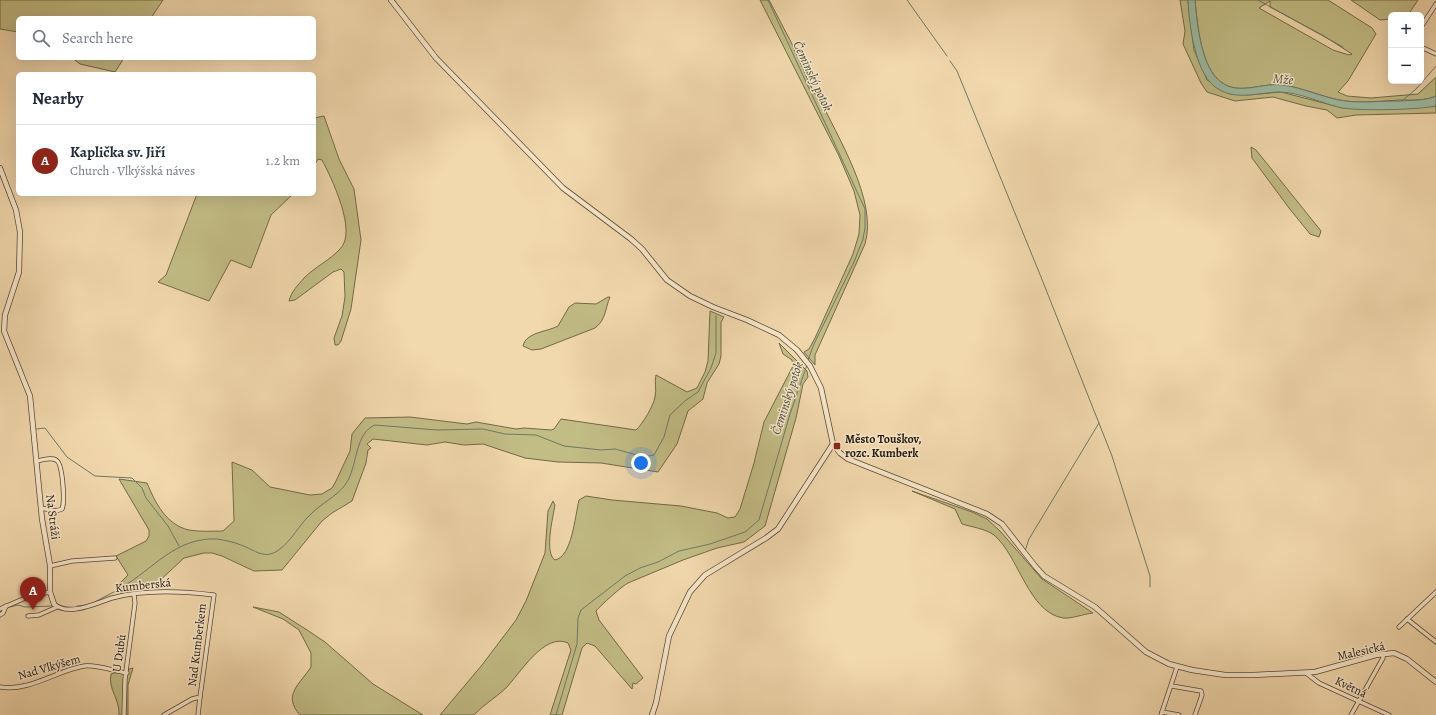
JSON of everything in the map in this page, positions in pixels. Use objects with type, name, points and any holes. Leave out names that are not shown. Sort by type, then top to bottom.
[{"type":"street","points":[[391,0],[436,58],[563,188],[631,239],[642,249],[667,280],[690,296],[780,335],[808,363],[821,388],[833,444],[778,529],[766,538],[705,575],[690,592],[669,636],[656,703],[652,715]]},
{"type":"street","points":[[1424,22],[1436,4]]},
{"type":"street","points":[[1423,48],[1436,54]]},
{"type":"street","name":"Na Stráži","points":[[0,168],[16,210],[20,232],[19,272],[5,315],[4,331],[9,348],[29,390],[41,508],[50,566],[50,592],[55,605]]},
{"type":"street","name":"Malesická","points":[[833,444],[840,453],[860,465],[987,514],[1002,524],[1044,576],[1095,607],[1146,652],[1177,667],[1225,675],[1315,672],[1382,654],[1394,653],[1407,659],[1436,682]]},
{"type":"street","points":[[37,461],[51,459],[58,461],[61,465],[63,486],[62,509],[56,511],[41,508]]},
{"type":"street","points":[[50,566],[72,561],[115,558]]},
{"type":"street","points":[[0,609],[30,596],[50,592]]},
{"type":"street","name":"Kumberská","points":[[55,605],[79,608],[89,607],[113,598],[134,595],[187,592],[214,595]]},
{"type":"street","points":[[1399,627],[1436,592]]},
{"type":"street","name":"U Dubů","points":[[124,715],[127,673],[136,603],[134,595]]},
{"type":"street","name":"Nad Kumberkem","points":[[198,715],[214,595]]},
{"type":"street","points":[[28,616],[39,615],[55,605]]},
{"type":"street","points":[[0,615],[3,613],[6,606]]},
{"type":"street","points":[[1407,619],[1436,642]]},
{"type":"street","points":[[1351,715],[1383,658],[1382,654]]},
{"type":"street","name":"Nad Vlkýšem","points":[[0,687],[6,688],[34,683],[82,666],[127,673]]},
{"type":"street","points":[[1177,667],[1162,714],[1179,715]]},
{"type":"street","name":"Květná","points":[[1306,672],[1319,683],[1389,715]]},
{"type":"street","points":[[1172,686],[1201,691],[1202,695],[1194,715]]},
{"type":"street","name":"Nad Kumberkem","points":[[164,715],[192,699],[200,697]]},
{"type":"shaded area","points":[[0,0],[163,0],[152,16],[16,16],[16,32],[0,29]]},
{"type":"shaded area","points":[[760,0],[769,0],[791,42],[814,93],[819,97],[845,149],[854,169],[866,208],[867,227],[865,244],[815,355],[815,365],[804,352],[809,349],[815,338],[853,254],[859,234],[860,215],[854,191],[839,156]]},
{"type":"shaded area","points":[[1180,0],[1188,0],[1194,50],[1207,80],[1230,94],[1249,95],[1281,92],[1343,108],[1436,106],[1436,113],[1356,115],[1337,118],[1327,110],[1273,97],[1235,101],[1207,92],[1201,83],[1183,44],[1185,31]]},
{"type":"shaded area","points":[[1188,0],[1195,0],[1201,44],[1209,67],[1221,82],[1228,86],[1235,88],[1251,88],[1267,85],[1283,85],[1299,88],[1337,100],[1352,102],[1418,100],[1436,96],[1436,106],[1375,110],[1351,109],[1342,108],[1303,96],[1280,92],[1249,95],[1233,95],[1225,93],[1210,82],[1199,61],[1192,35]]},
{"type":"shaded area","points":[[1195,0],[1328,0],[1372,28],[1376,34],[1348,81],[1338,92],[1347,96],[1371,98],[1418,94],[1436,77],[1436,96],[1418,100],[1352,102],[1337,100],[1299,88],[1283,85],[1267,85],[1251,88],[1235,88],[1228,86],[1214,75],[1209,67],[1201,44]],"holes":[[[1270,1],[1270,7],[1324,36],[1352,54],[1349,55],[1333,50],[1259,8]]]},
{"type":"shaded area","points":[[1351,0],[1418,0],[1410,12],[1388,12],[1388,19],[1380,20]]},
{"type":"shaded area","points":[[75,60],[123,60],[115,72],[80,64]]},
{"type":"shaded area","points":[[324,116],[339,159],[354,189],[361,240],[351,309],[341,341],[338,345],[335,345],[334,338],[342,316],[345,297],[344,272],[341,269],[333,272],[295,300],[289,301],[293,292],[304,278],[336,253],[345,241],[345,218],[341,204],[322,160],[318,159],[316,162],[316,118]]},
{"type":"shaded area","points":[[1251,147],[1256,150],[1321,231],[1319,237],[1310,234],[1289,208],[1252,158]]},
{"type":"shaded area","points":[[196,196],[291,196],[271,215],[251,268],[231,260],[209,301],[158,282],[166,275]]},
{"type":"shaded area","points":[[610,297],[603,318],[599,325],[595,328],[541,349],[532,350],[523,346],[525,341],[532,335],[558,326],[569,307],[575,303],[596,304]]},
{"type":"shaded area","points":[[710,311],[724,317],[721,322],[721,356],[719,364],[707,383],[703,399],[688,411],[677,444],[658,472],[601,463],[558,462],[525,458],[483,444],[464,445],[445,442],[427,445],[373,439],[367,444],[371,448],[368,450],[366,463],[352,501],[322,521],[282,570],[254,571],[222,556],[212,553],[204,553],[184,558],[156,584],[122,595],[118,585],[128,575],[116,556],[146,541],[149,536],[149,530],[119,479],[147,483],[162,512],[181,527],[197,531],[223,531],[234,521],[232,462],[252,470],[270,487],[310,495],[322,494],[332,488],[336,481],[350,451],[352,434],[365,418],[410,417],[467,424],[476,422],[516,429],[524,428],[551,430],[554,429],[561,419],[636,430],[647,415],[654,401],[656,394],[656,375],[687,392],[697,388],[705,372],[708,361]]},
{"type":"shaded area","points":[[779,343],[807,371],[808,377],[803,384],[796,418],[765,526],[744,542],[717,548],[683,560],[628,583],[611,596],[596,611],[599,620],[643,678],[636,684],[633,683],[632,689],[595,646],[587,643],[582,648],[562,715],[550,715],[571,650],[568,643],[559,641],[550,643],[541,649],[533,656],[505,689],[474,715],[440,715],[482,665],[516,620],[526,601],[545,553],[548,511],[553,501],[555,505],[551,526],[550,550],[555,560],[561,557],[569,544],[579,500],[586,496],[612,500],[681,506],[717,513],[728,518],[735,517],[740,509],[754,463],[764,422],[793,366],[792,360],[783,354]]},
{"type":"shaded area","points":[[912,491],[972,512],[987,519],[1000,531],[1042,579],[1093,613],[1066,618],[1051,614],[1032,595],[1003,544],[994,535],[962,524],[955,509]]},
{"type":"shaded area","points":[[253,607],[279,612],[325,642],[373,684],[423,715],[300,715],[295,708],[293,696],[298,684],[311,667],[311,653],[299,630],[283,619]]},
{"type":"shaded area","points":[[133,668],[128,685],[128,715],[119,715],[118,704],[111,685],[111,674]]},
{"type":"waterway","name":"Čeminský potok","points":[[768,0],[865,209],[865,228],[863,239],[854,262],[814,344],[808,360]]},
{"type":"waterway","points":[[907,0],[947,56]]},
{"type":"waterway","points":[[1258,0],[1343,47]]},
{"type":"waterway","points":[[950,61],[957,71],[1112,456],[1150,576],[1150,587]]},
{"type":"waterway","points":[[1402,101],[1417,88],[1436,66]]},
{"type":"waterway","points":[[95,602],[121,588],[166,556],[189,543],[217,539],[229,541],[265,554],[270,554],[280,549],[314,511],[345,485],[352,470],[363,435],[368,429],[375,425],[437,430],[483,429],[505,434],[536,435],[564,446],[601,450],[615,449],[644,457],[654,455],[664,437],[670,415],[686,400],[698,392],[711,368],[716,353],[716,316]]},
{"type":"waterway","name":"Čeminský potok","points":[[556,715],[577,644],[578,618],[581,610],[625,576],[640,568],[658,562],[679,551],[710,544],[745,532],[759,520],[790,414],[807,365]]},
{"type":"waterway","points":[[1025,551],[1029,539],[1099,423]]},
{"type":"waterway","points":[[36,429],[45,428],[67,457],[95,476],[132,478],[142,488],[146,498],[168,526],[179,546]]},
{"type":"waterway","points":[[10,607],[18,605],[25,607],[52,606]]},
{"type":"waterway","points":[[77,606],[88,605]]},
{"type":"place","name":"Město Touškov, rozc. Kumberk","points":[[837,446]]},
{"type":"place","name":"Kaplička sv. Jiří","points":[[33,610]]},
{"type":"water label","name":"Mže","points":[[1283,79]]}]
